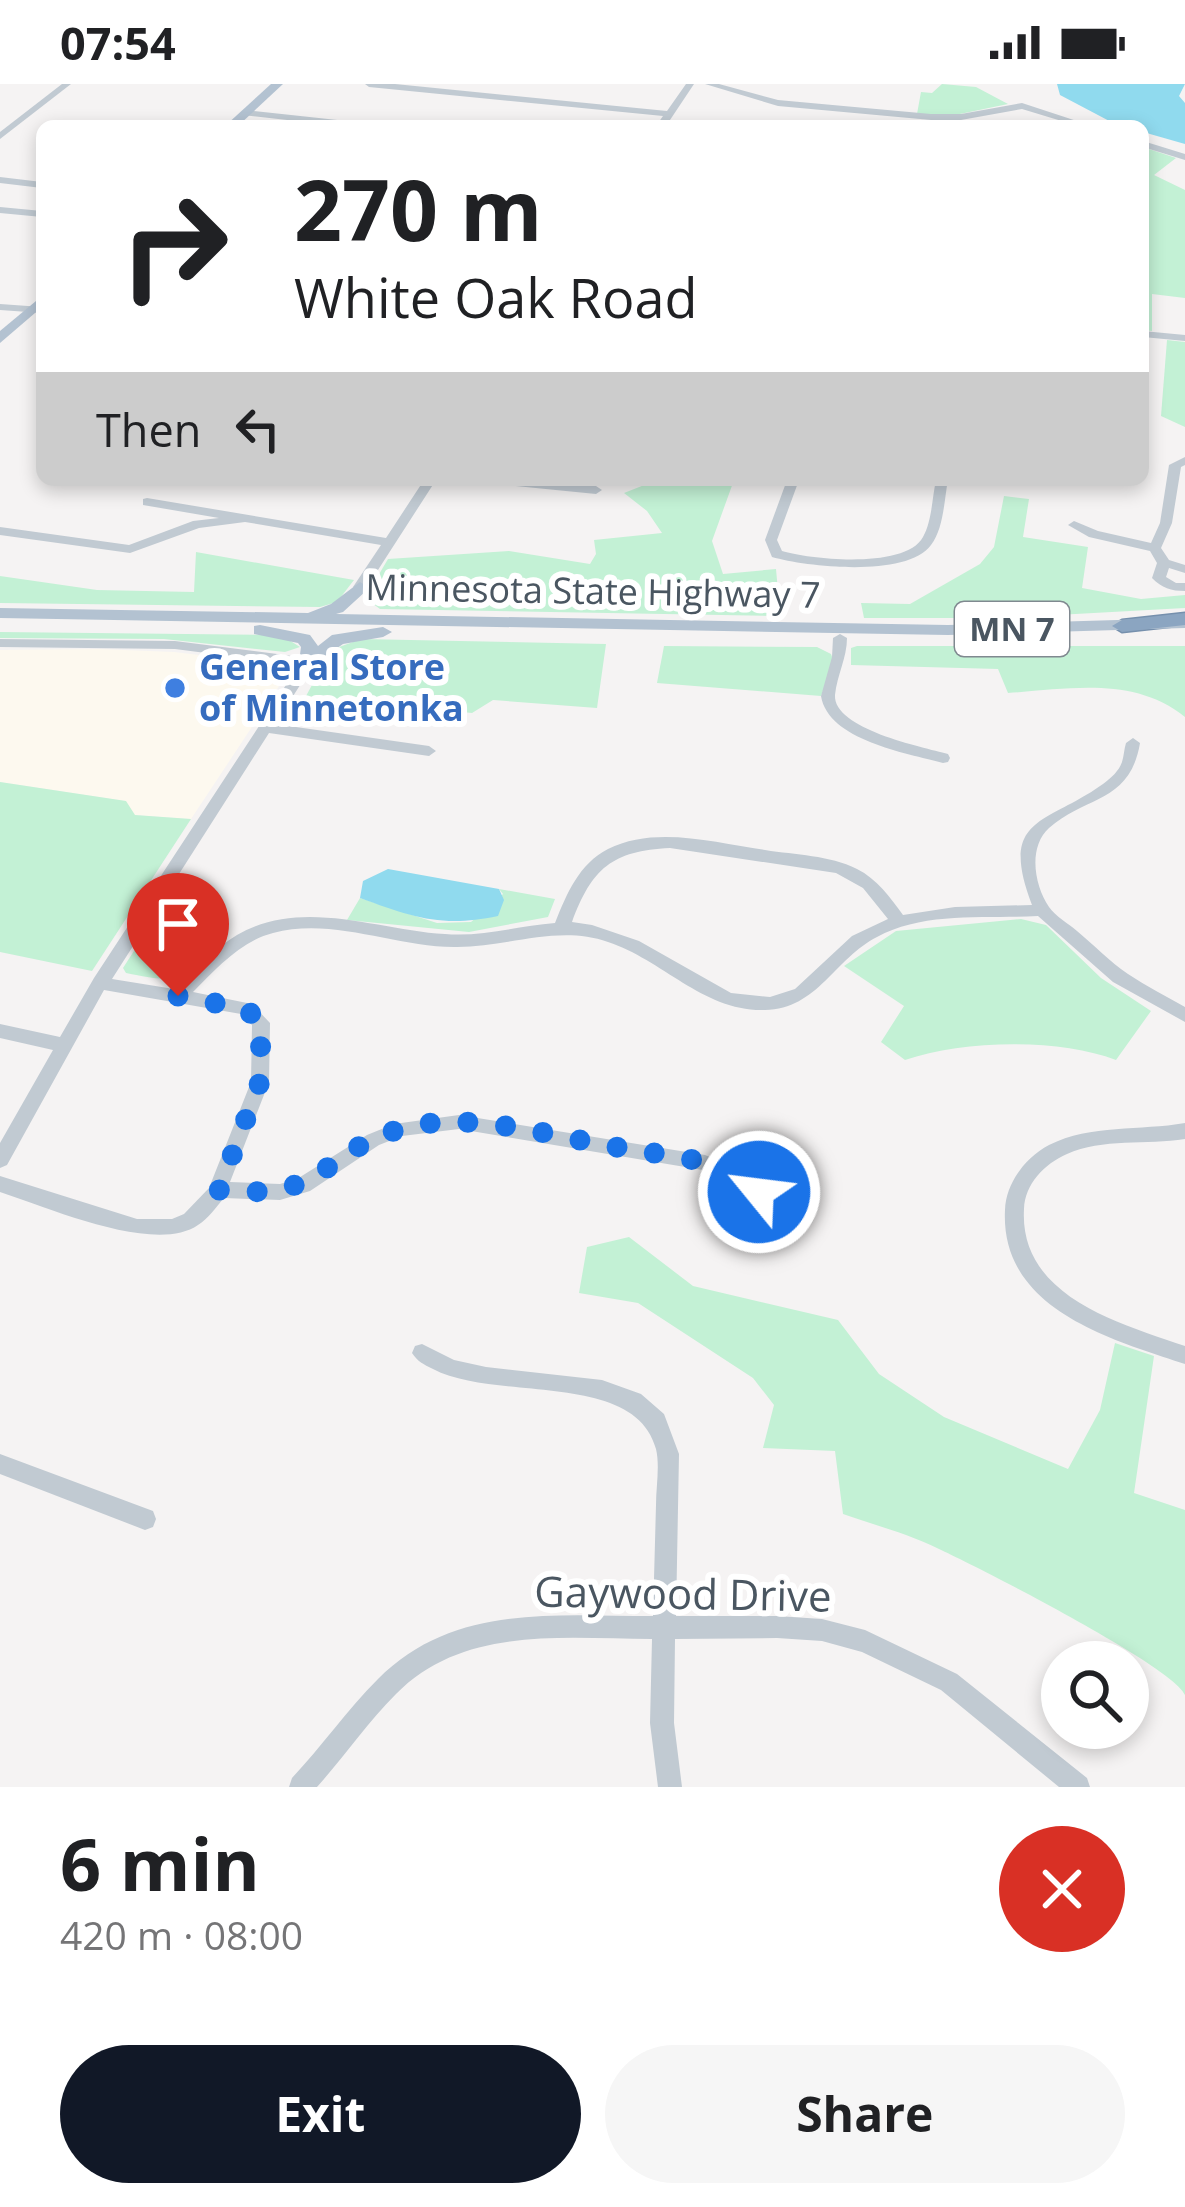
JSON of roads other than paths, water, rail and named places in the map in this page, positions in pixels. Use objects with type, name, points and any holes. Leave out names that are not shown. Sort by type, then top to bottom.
[{"type":"highway","points":[[1122,626],[1185,621]]},
{"type":"main road","points":[[237,120],[277,84]]},
{"type":"main road","points":[[0,339],[36,309]]},
{"type":"main road","points":[[296,619],[338,608],[360,587]]},
{"type":"main road","points":[[360,587],[357,600],[361,608],[400,626]]},
{"type":"main road","name":"Minnesota State Highway 7","points":[[0,613],[840,638],[1185,636]]},
{"type":"main road","name":"Minnesota State Highway 7","points":[[0,625],[948,631],[1122,626]]},
{"type":"main road","points":[[308,662],[338,639],[400,626]]},
{"type":"main road","points":[[242,628],[298,635],[310,647],[308,662]]},
{"type":"street","points":[[0,136],[68,84]]},
{"type":"street","points":[[369,84],[667,114]]},
{"type":"street","points":[[664,120],[690,84]]},
{"type":"street","points":[[709,84],[778,104],[942,118],[1022,106],[1068,120]]},
{"type":"street","points":[[245,113],[310,120]]},
{"type":"street","points":[[1149,146],[1185,157]]},
{"type":"street","points":[[0,180],[36,184]]},
{"type":"street","points":[[0,210],[36,213]]},
{"type":"street","points":[[0,307],[36,306]]},
{"type":"street","points":[[1149,335],[1185,338]]},
{"type":"street","points":[[1154,548],[1166,523],[1175,465],[1185,461]]},
{"type":"street","points":[[360,587],[426,486]]},
{"type":"street","points":[[556,486],[596,490]]},
{"type":"street","points":[[791,486],[771,540],[782,556],[884,561],[913,555],[928,540],[941,486]]},
{"type":"street","points":[[147,502],[389,542]]},
{"type":"street","points":[[0,531],[130,549],[196,524],[241,519]]},
{"type":"street","points":[[1074,525],[1154,548],[1164,563],[1185,569]]},
{"type":"street","points":[[1164,563],[1159,578],[1173,587],[1185,587]]},
{"type":"street","points":[[840,638],[841,663],[828,696],[833,714],[854,728],[943,758]]},
{"type":"street","points":[[0,643],[175,645],[308,662],[100,983],[0,1160]]},
{"type":"street","points":[[267,728],[429,751]]},
{"type":"street","points":[[1133,743],[1126,774],[1045,824],[1029,844],[1028,870],[1042,910],[1119,977],[1185,1015]]},
{"type":"street","points":[[562,926],[576,884],[596,861],[658,842],[835,867],[865,881],[900,922]]},
{"type":"street","points":[[178,996],[235,946],[269,927],[309,923],[458,941],[562,926],[619,938],[730,1000],[771,1004],[807,992],[856,942],[900,922],[1042,910]]},
{"type":"street","points":[[0,1184],[153,1229],[191,1220],[219,1190],[260,1082],[261,1023],[246,1009],[100,983]]},
{"type":"street","points":[[0,1031],[64,1045]]},
{"type":"street","points":[[219,1190],[280,1192],[303,1185],[387,1134],[430,1123],[459,1122],[705,1163],[743,1179],[759,1192]]},
{"type":"street","points":[[1185,1131],[1070,1144],[1050,1154],[1020,1184],[1013,1228],[1033,1274],[1060,1301],[1103,1327],[1185,1355]]},
{"type":"street","points":[[422,1353],[452,1372],[614,1392],[647,1407],[659,1420],[668,1454],[662,1724],[670,1787]]},
{"type":"street","points":[[0,1464],[145,1519]]},
{"type":"street","name":"Gaywood Drive","points":[[301,1787],[388,1680],[427,1653],[509,1628],[778,1627],[865,1641],[949,1682],[1078,1787]]},
{"type":"water","points":[[1057,84],[1185,84],[1179,96],[1185,103],[1185,144],[1149,134],[1149,120],[1107,120],[1060,95]]},
{"type":"water","points":[[388,869],[499,889],[504,900],[498,916],[443,921],[360,898],[363,881]]},
{"type":"place","name":"General Store of Minnetonka","points":[[175,688]]}]
